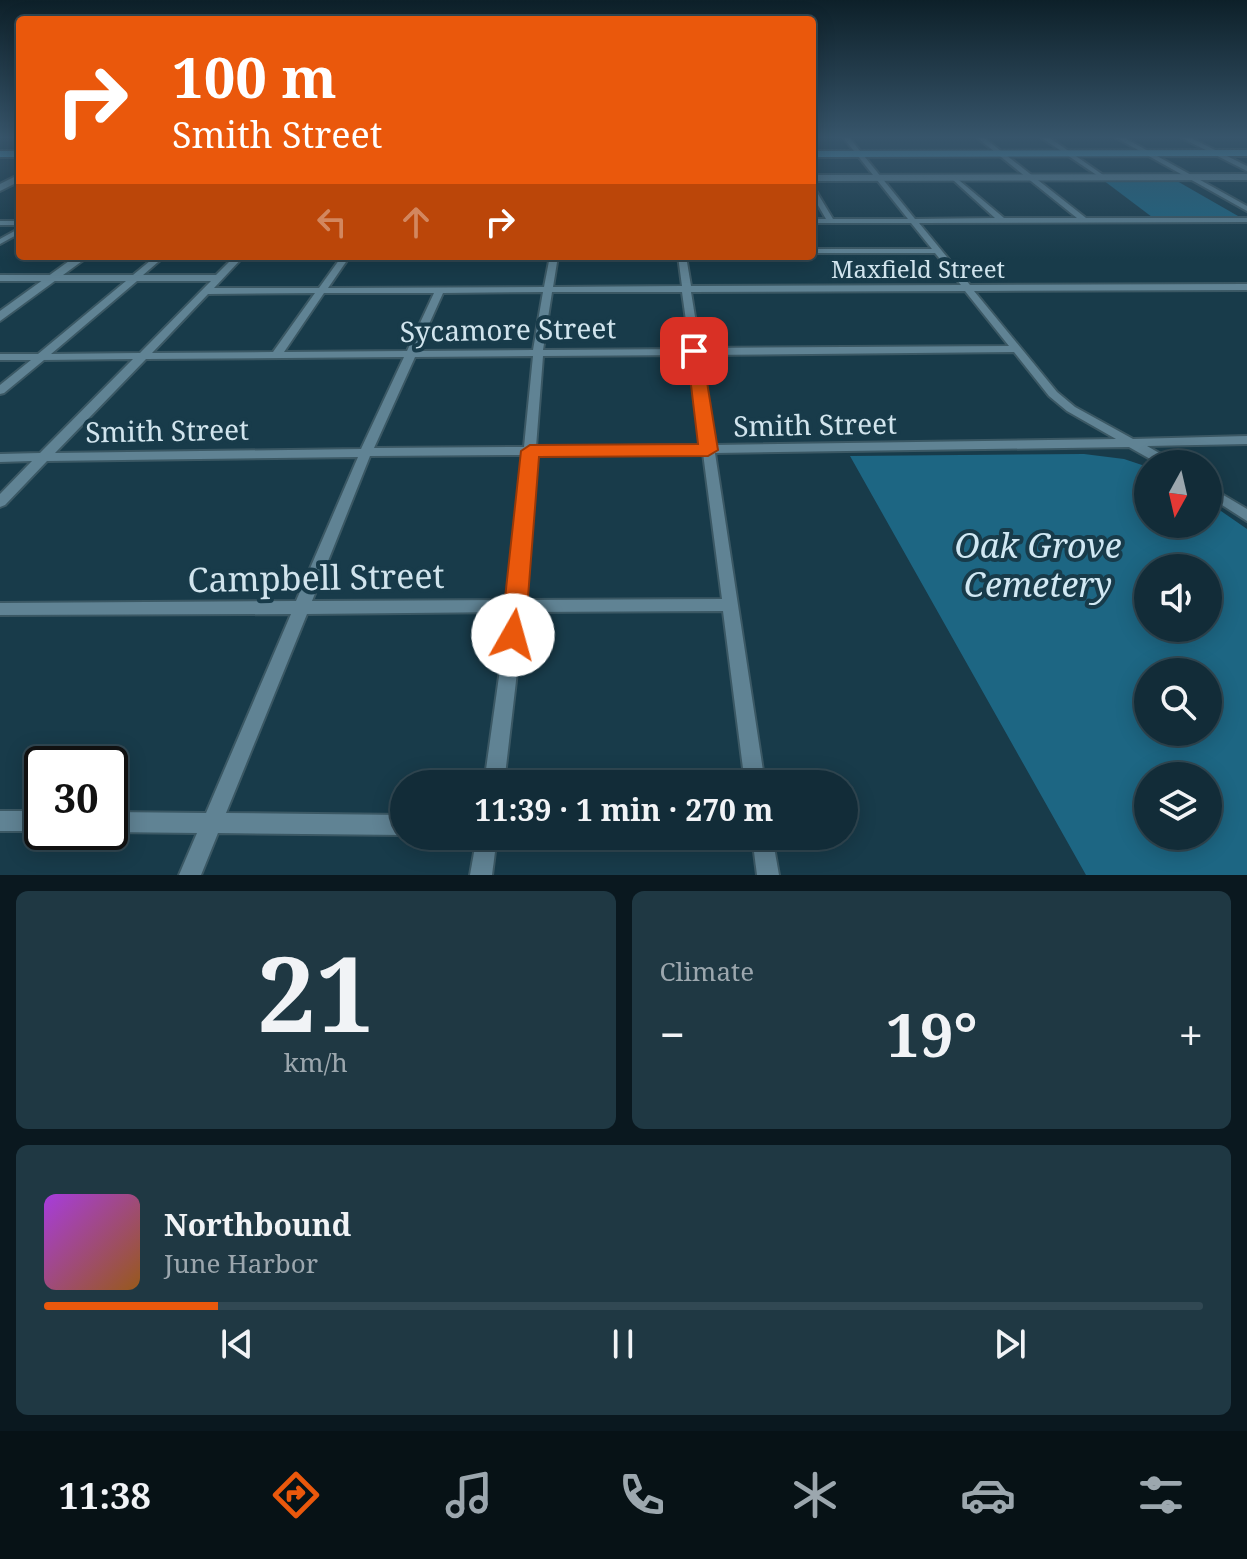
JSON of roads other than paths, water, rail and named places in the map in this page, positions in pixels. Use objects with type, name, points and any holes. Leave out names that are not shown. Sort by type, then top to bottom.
[{"type":"street","points":[[1030,177],[1084,220]]},
{"type":"street","points":[[1188,177],[1247,209]]},
{"type":"street","points":[[816,178],[1247,177]]},
{"type":"street","points":[[879,178],[1064,404],[1146,450]]},
{"type":"street","points":[[954,178],[1001,220]]},
{"type":"street","points":[[816,196],[831,221]]},
{"type":"street","points":[[816,221],[1247,220]]},
{"type":"street","points":[[816,251],[937,251]]},
{"type":"street","points":[[0,317],[78,260]]},
{"type":"street","points":[[0,391],[156,260]]},
{"type":"street","points":[[0,502],[236,260]]},
{"type":"street","points":[[277,354],[343,260]]},
{"type":"street","points":[[496,770],[517,605],[538,352],[553,260]]},
{"type":"street","points":[[682,260],[753,770]]},
{"type":"street","points":[[0,278],[219,278]]},
{"type":"street","name":"Maxfield Street","points":[[206,291],[1247,287]]},
{"type":"street","points":[[190,875],[366,452],[440,290]]},
{"type":"street","name":"Sycamore Street","points":[[0,357],[1017,349]]},
{"type":"street","name":"Smith Street","points":[[0,458],[1247,440]]},
{"type":"street","points":[[1222,499],[1247,516]]},
{"type":"street","name":"Campbell Street","points":[[0,609],[728,605]]},
{"type":"street","points":[[0,821],[24,821]]},
{"type":"street","points":[[128,822],[390,825]]},
{"type":"street","points":[[481,875],[485,850]]},
{"type":"street","points":[[764,850],[768,875]]},
{"type":"park label","name":"Oak Grove Cemetery","points":[[1038,564]]}]
